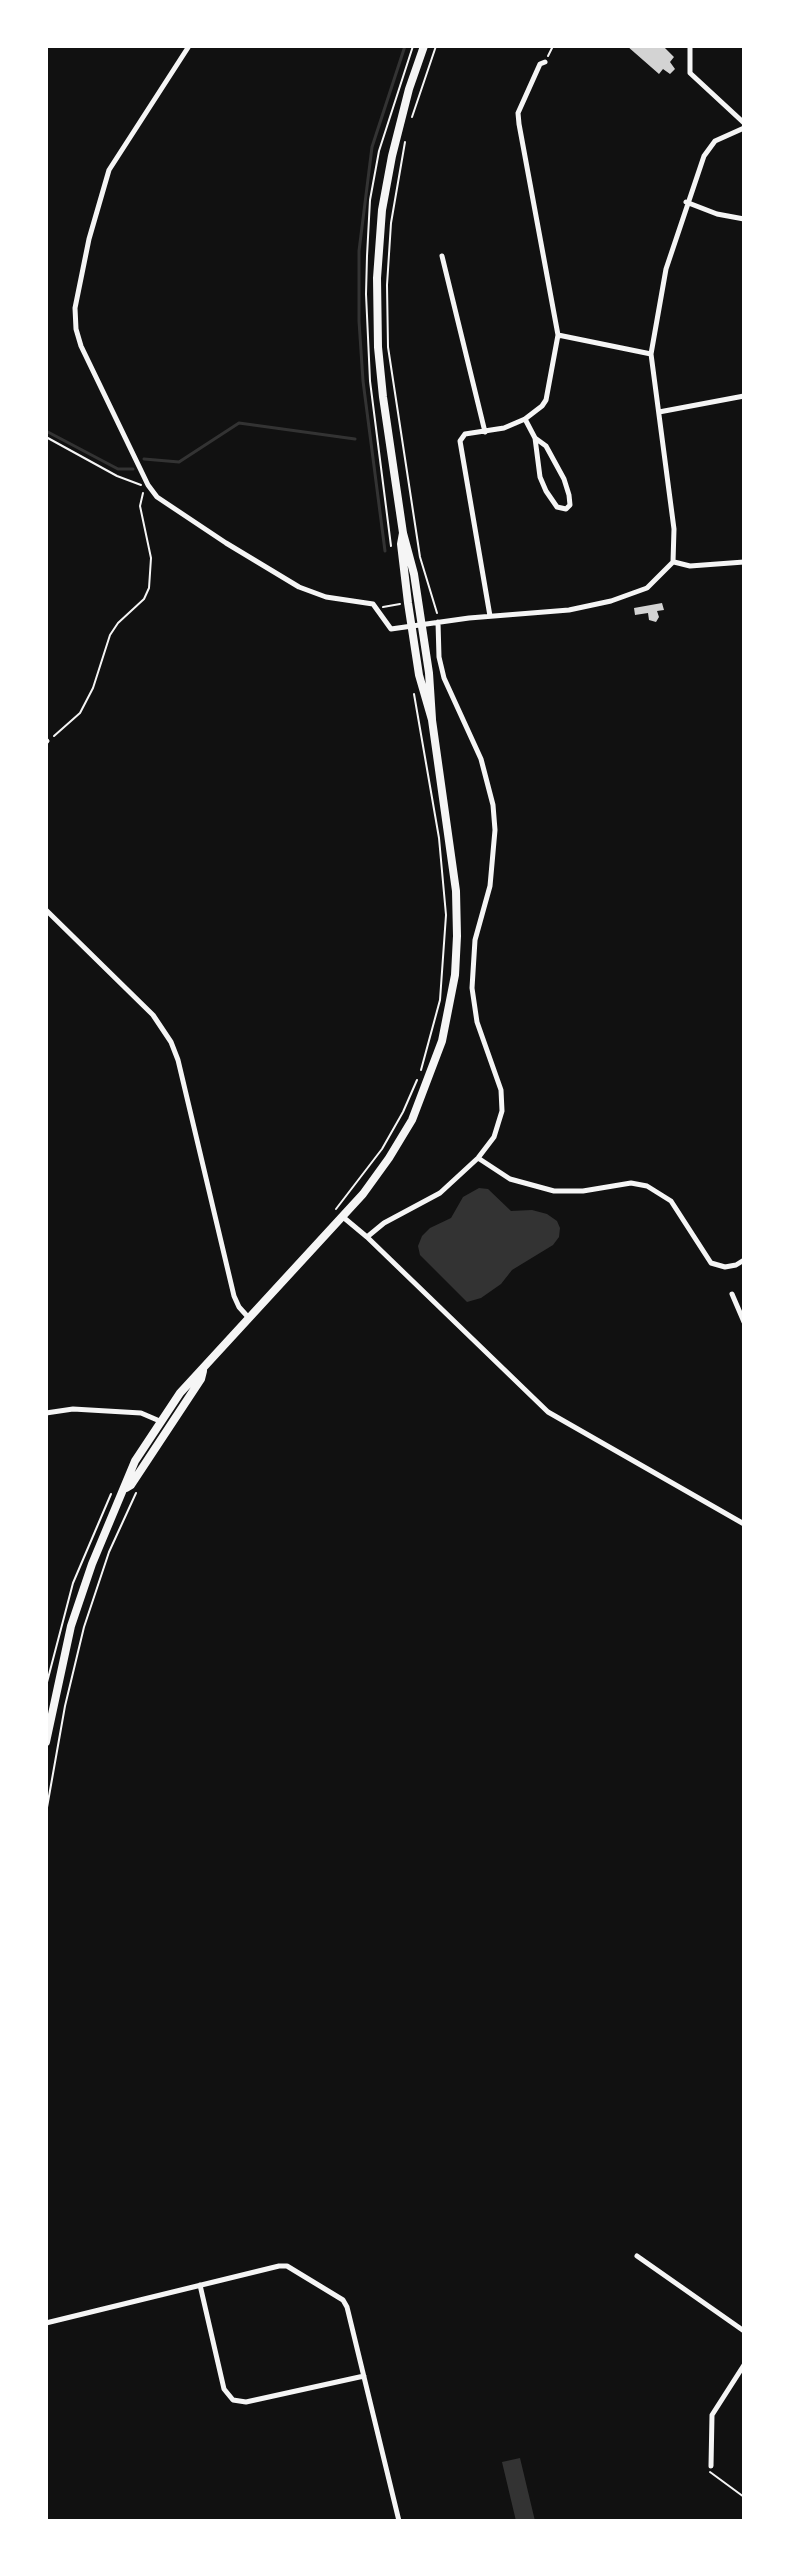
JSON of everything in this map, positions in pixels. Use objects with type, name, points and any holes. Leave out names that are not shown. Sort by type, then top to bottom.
[{"type":"main road","points":[[46,1742],[71,1626],[92,1564],[126,1488],[131,1485],[165,1423],[201,1379],[203,1371],[389,1158],[412,1120],[430,1076],[451,1002],[457,936],[456,891],[432,720],[419,675],[416,625],[401,544],[403,533],[380,373],[377,278],[382,210],[392,156],[424,46]]},
{"type":"street","points":[[189,46],[105,179],[76,300],[76,329],[81,346],[157,497],[299,587],[326,597],[373,604],[391,629],[438,619],[569,610],[621,598],[647,588],[673,562],[674,529],[651,354],[666,269],[704,156],[715,141],[744,125],[690,73],[690,46]]},
{"type":"street","points":[[490,616],[459,446],[465,434],[504,428],[525,419],[546,400],[558,335],[518,113],[540,64],[545,62]]},
{"type":"street","points":[[686,202],[717,214],[744,219]]},
{"type":"street","points":[[442,256],[485,432]]},
{"type":"street","points":[[558,335],[651,354]]},
{"type":"street","points":[[659,412],[744,396]]},
{"type":"street","points":[[525,419],[535,438],[540,477],[546,491],[557,507],[566,509],[570,505],[564,479],[546,446],[535,438]]},
{"type":"street","points":[[673,562],[690,566],[744,562]]},
{"type":"street","points":[[367,1237],[384,1223],[440,1193],[478,1158],[494,1137],[502,1111],[501,1090],[477,1022],[472,988],[475,940],[490,886],[494,816],[484,769],[444,678],[439,657],[438,619]]},
{"type":"street","points":[[46,910],[153,1015],[171,1042],[178,1060],[234,1296],[248,1317]]},
{"type":"street","points":[[478,1158],[510,1179],[554,1191],[583,1191],[631,1183],[647,1186],[671,1201],[711,1263],[729,1267],[744,1260]]},
{"type":"street","points":[[339,1213],[548,1412],[744,1524]]},
{"type":"street","points":[[732,1294],[744,1322]]},
{"type":"street","points":[[46,1413],[73,1409],[141,1413],[165,1423]]},
{"type":"street","points":[[637,2256],[744,2331]]},
{"type":"street","points":[[46,2323],[200,2284],[287,2266],[343,2300],[347,2307],[399,2521]]},
{"type":"street","points":[[200,2284],[224,2389],[233,2400],[246,2402],[364,2376]]},
{"type":"street","points":[[711,2466],[712,2415],[744,2365]]},
{"type":"path","points":[[392,551],[370,381],[367,256],[370,200],[379,151],[413,46]]},
{"type":"path","points":[[411,120],[436,46]]},
{"type":"path","points":[[545,62],[553,46]]},
{"type":"path","points":[[407,136],[391,223],[387,285],[388,347],[420,557],[438,619]]},
{"type":"path","points":[[46,437],[136,485]]},
{"type":"path","points":[[46,741],[73,722],[83,709],[110,635],[144,599],[149,588],[151,558],[140,506],[142,495]]},
{"type":"path","points":[[381,607],[399,604]]},
{"type":"path","points":[[339,1213],[403,1112],[420,1073],[440,1000],[446,936],[445,893],[439,838],[414,694]]},
{"type":"path","points":[[46,1813],[65,1706],[84,1627],[109,1552],[139,1487]]},
{"type":"path","points":[[710,2474],[744,2497]]},
{"type":"shaded area","points":[[479,1188],[488,1189],[511,1211],[532,1210],[547,1214],[557,1221],[560,1228],[559,1237],[553,1245],[512,1270],[501,1284],[481,1298],[467,1302],[420,1255],[418,1246],[430,1228],[451,1218],[463,1197]]},
{"type":"shaded area","points":[[520,2458],[535,2521],[516,2521],[502,2462]]},
{"type":"building","points":[[627,46],[663,46],[674,57],[670,62],[675,69],[670,74],[663,69],[659,74]]},
{"type":"building","points":[[662,603],[664,610],[657,611],[659,617],[656,622],[649,620],[648,613],[635,615],[634,608]]},
{"type":"waterway","points":[[385,551],[363,381],[359,251],[372,147],[405,46]]},
{"type":"waterway","points":[[144,459],[179,462],[239,423],[355,439]]},
{"type":"waterway","points":[[46,431],[118,469],[133,469]]}]
